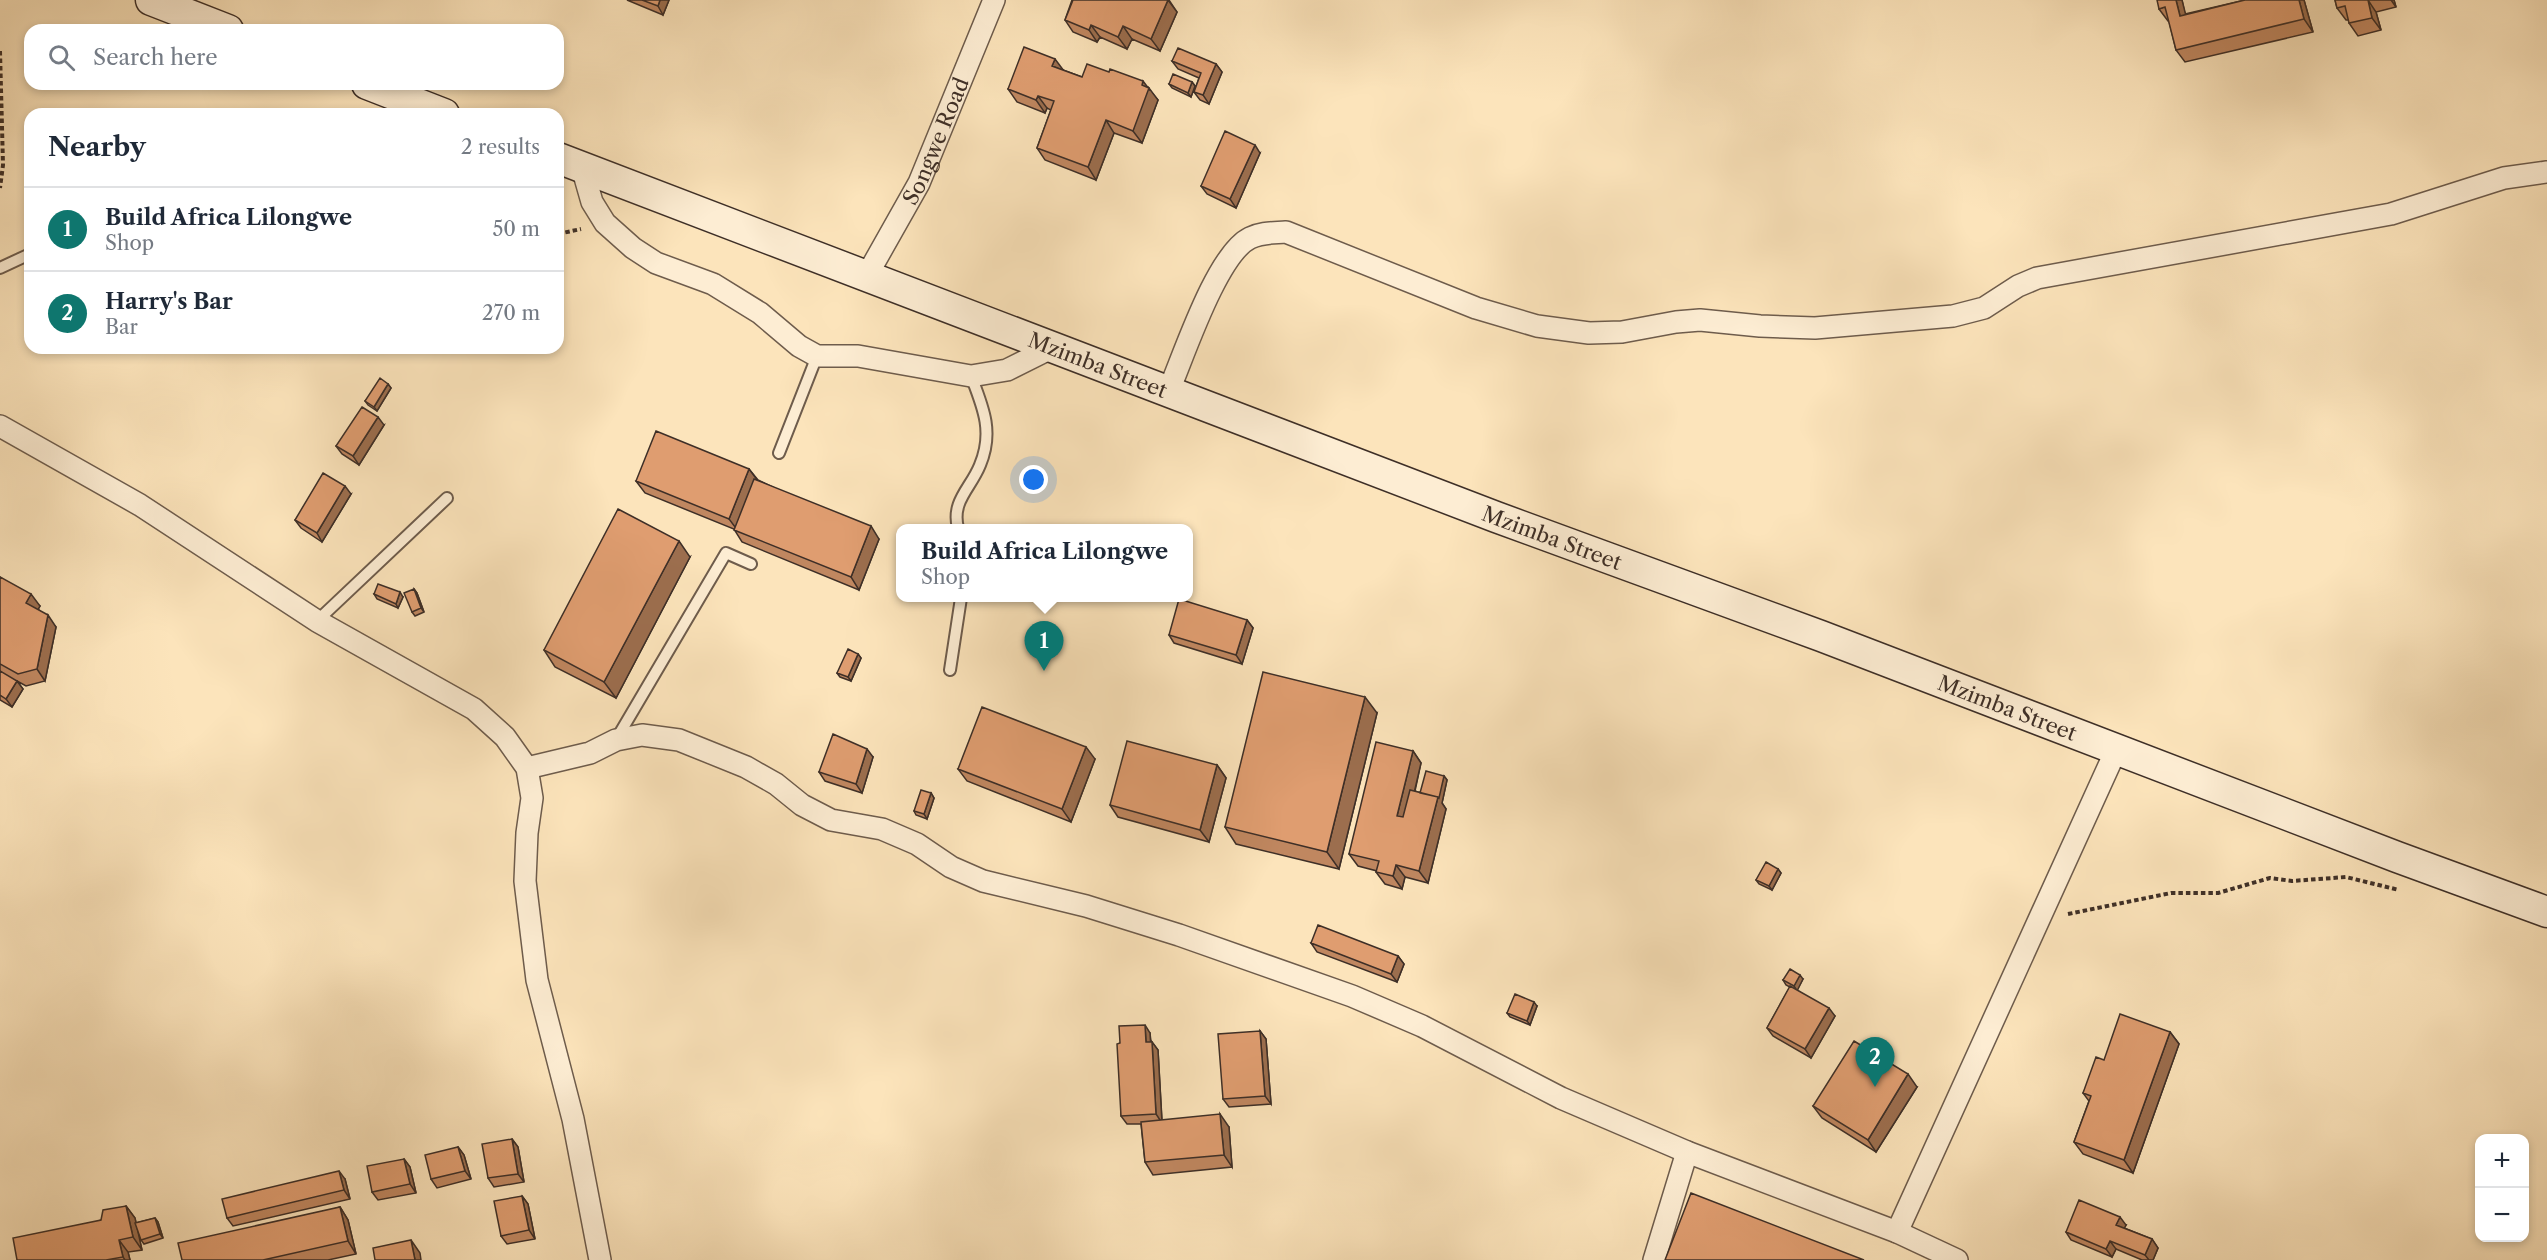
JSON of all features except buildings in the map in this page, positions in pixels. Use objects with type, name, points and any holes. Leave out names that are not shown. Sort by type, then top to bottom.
[{"type":"main road","points":[[151,0],[213,24]]},
{"type":"main road","points":[[382,90],[429,108]]},
{"type":"main road","name":"Mzimba Street","points":[[570,163],[1169,390],[1496,517],[1821,636],[2397,857],[2547,912]]},
{"type":"street","name":"Songwe Road","points":[[866,277],[919,183],[993,0]]},
{"type":"street","points":[[570,163],[605,223],[633,248],[656,263],[712,284],[760,313],[799,346],[817,356],[858,356],[971,376],[1007,370],[1053,346]]},
{"type":"street","points":[[1169,390],[1221,268],[1234,250],[1249,238],[1267,232],[1286,232],[1476,308],[1537,326],[1589,333],[1700,320],[1760,326],[1815,328],[1953,316],[1984,308],[2018,286],[2037,278],[2391,214],[2504,178],[2547,172]]},
{"type":"street","points":[[0,426],[140,505],[317,621],[474,709],[506,737],[527,768],[532,798],[527,833],[525,881],[537,980],[573,1119],[600,1260]]},
{"type":"street","points":[[527,768],[590,753],[616,740],[642,735],[679,740],[746,766],[776,784],[802,805],[831,820],[882,830],[917,844],[951,867],[983,881],[1086,906],[1179,935],[1352,996],[1422,1026],[1561,1098],[1687,1152],[1897,1232],[1956,1260]]},
{"type":"street","points":[[1897,1232],[2117,748]]},
{"type":"street","points":[[1654,1260],[1687,1152]]},
{"type":"lane","points":[[0,268],[24,257]]},
{"type":"lane","points":[[779,453],[817,356]]},
{"type":"lane","points":[[957,524],[955,519],[960,498],[980,467],[986,445],[986,415],[971,376]]},
{"type":"lane","points":[[317,621],[447,498]]},
{"type":"lane","points":[[616,740],[726,553],[751,564]]},
{"type":"lane","points":[[950,670],[960,602]]},
{"type":"path","points":[[0,51],[3,165],[0,188]]},
{"type":"path","points":[[2066,915],[2171,893],[2218,893],[2270,878],[2292,881],[2346,877],[2406,891]]},
{"type":"place","name":"Build Africa Lilongwe","points":[[1044,671]]},
{"type":"place","name":"Harry's Bar","points":[[1875,1087]]}]
